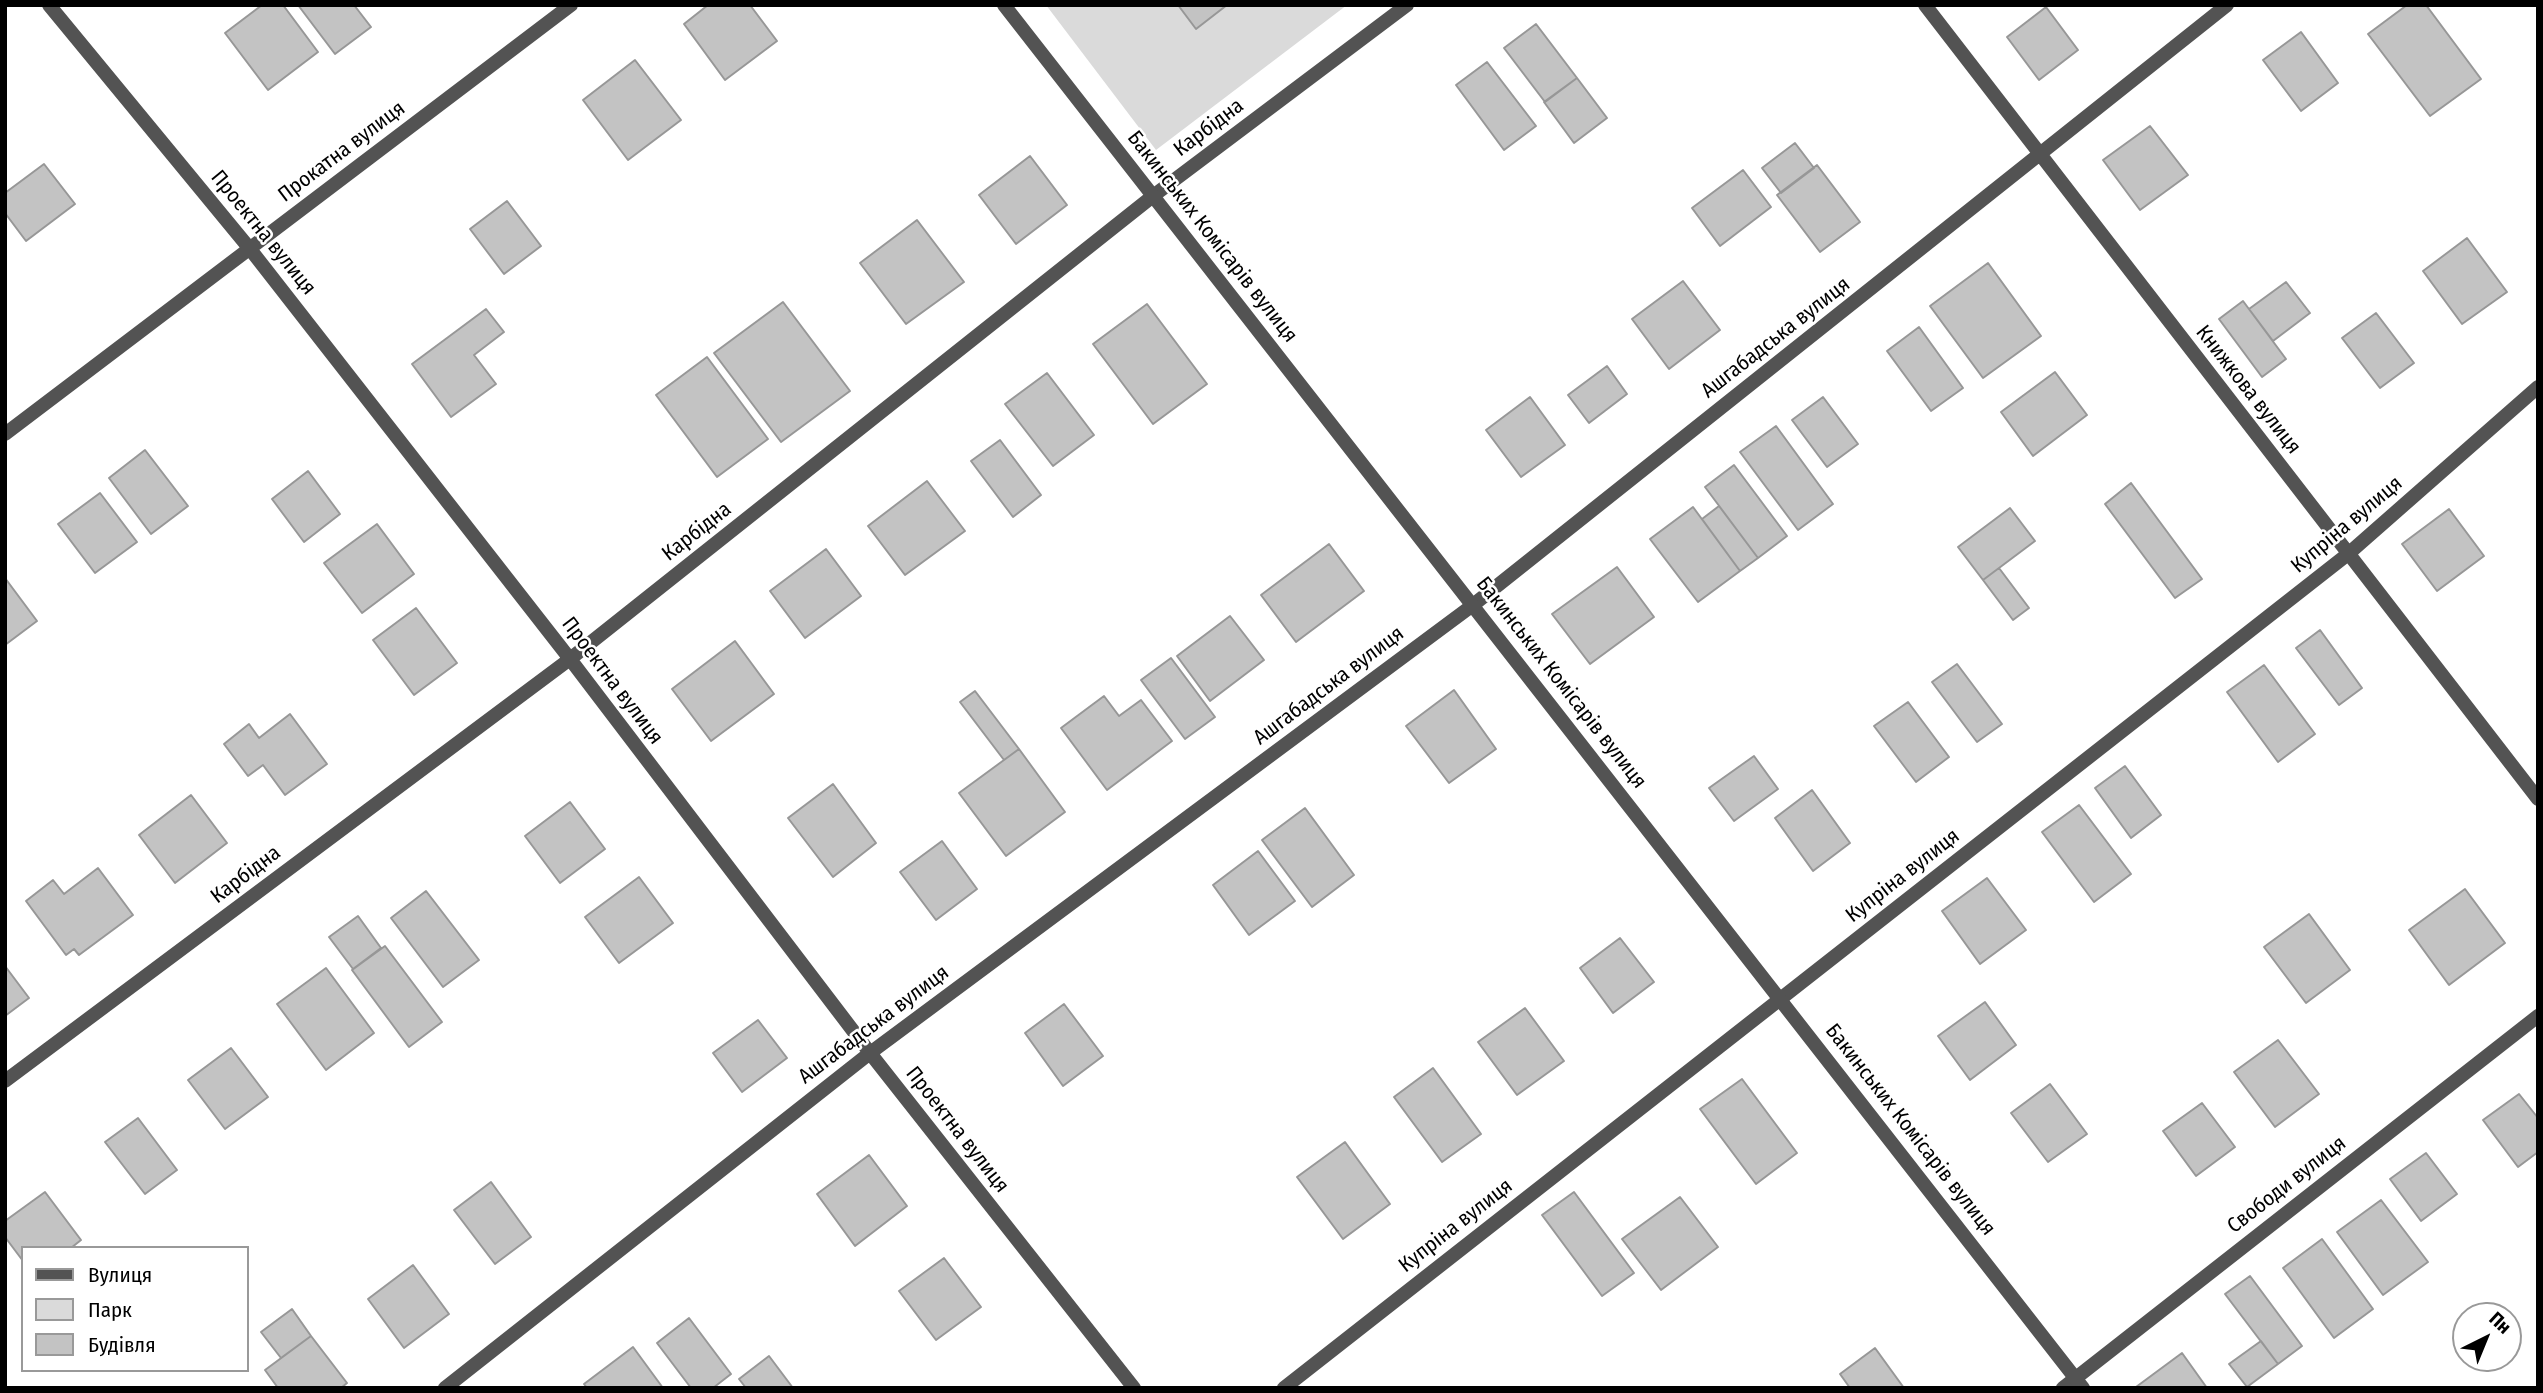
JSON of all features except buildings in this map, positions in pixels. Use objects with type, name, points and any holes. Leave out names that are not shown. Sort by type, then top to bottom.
[{"type":"street","name":"Проектна вулиця","points":[[49,5],[250,249],[570,659],[870,1054],[1135,1388]]},
{"type":"street","name":"Прокатна вулиця","points":[[5,434],[571,5]]},
{"type":"street","name":"Бакинських Комісарів вулиця","points":[[1004,5],[2080,1383]]},
{"type":"street","name":"Карбідна","points":[[5,1081],[570,659],[1153,196],[1407,5]]},
{"type":"street","name":"Книжкова вулиця","points":[[1925,5],[2538,799]]},
{"type":"street","name":"Ашгабадська вулиця","points":[[445,1388],[870,1054],[1474,606],[2227,5]]},
{"type":"street","name":"Купріна вулиця","points":[[1284,1388],[2348,554],[2538,387]]},
{"type":"street","name":"Свободи вулиця","points":[[2063,1388],[2080,1383],[2538,1016]]},
{"type":"green space","points":[[1046,5],[1347,5],[1156,150]]}]
